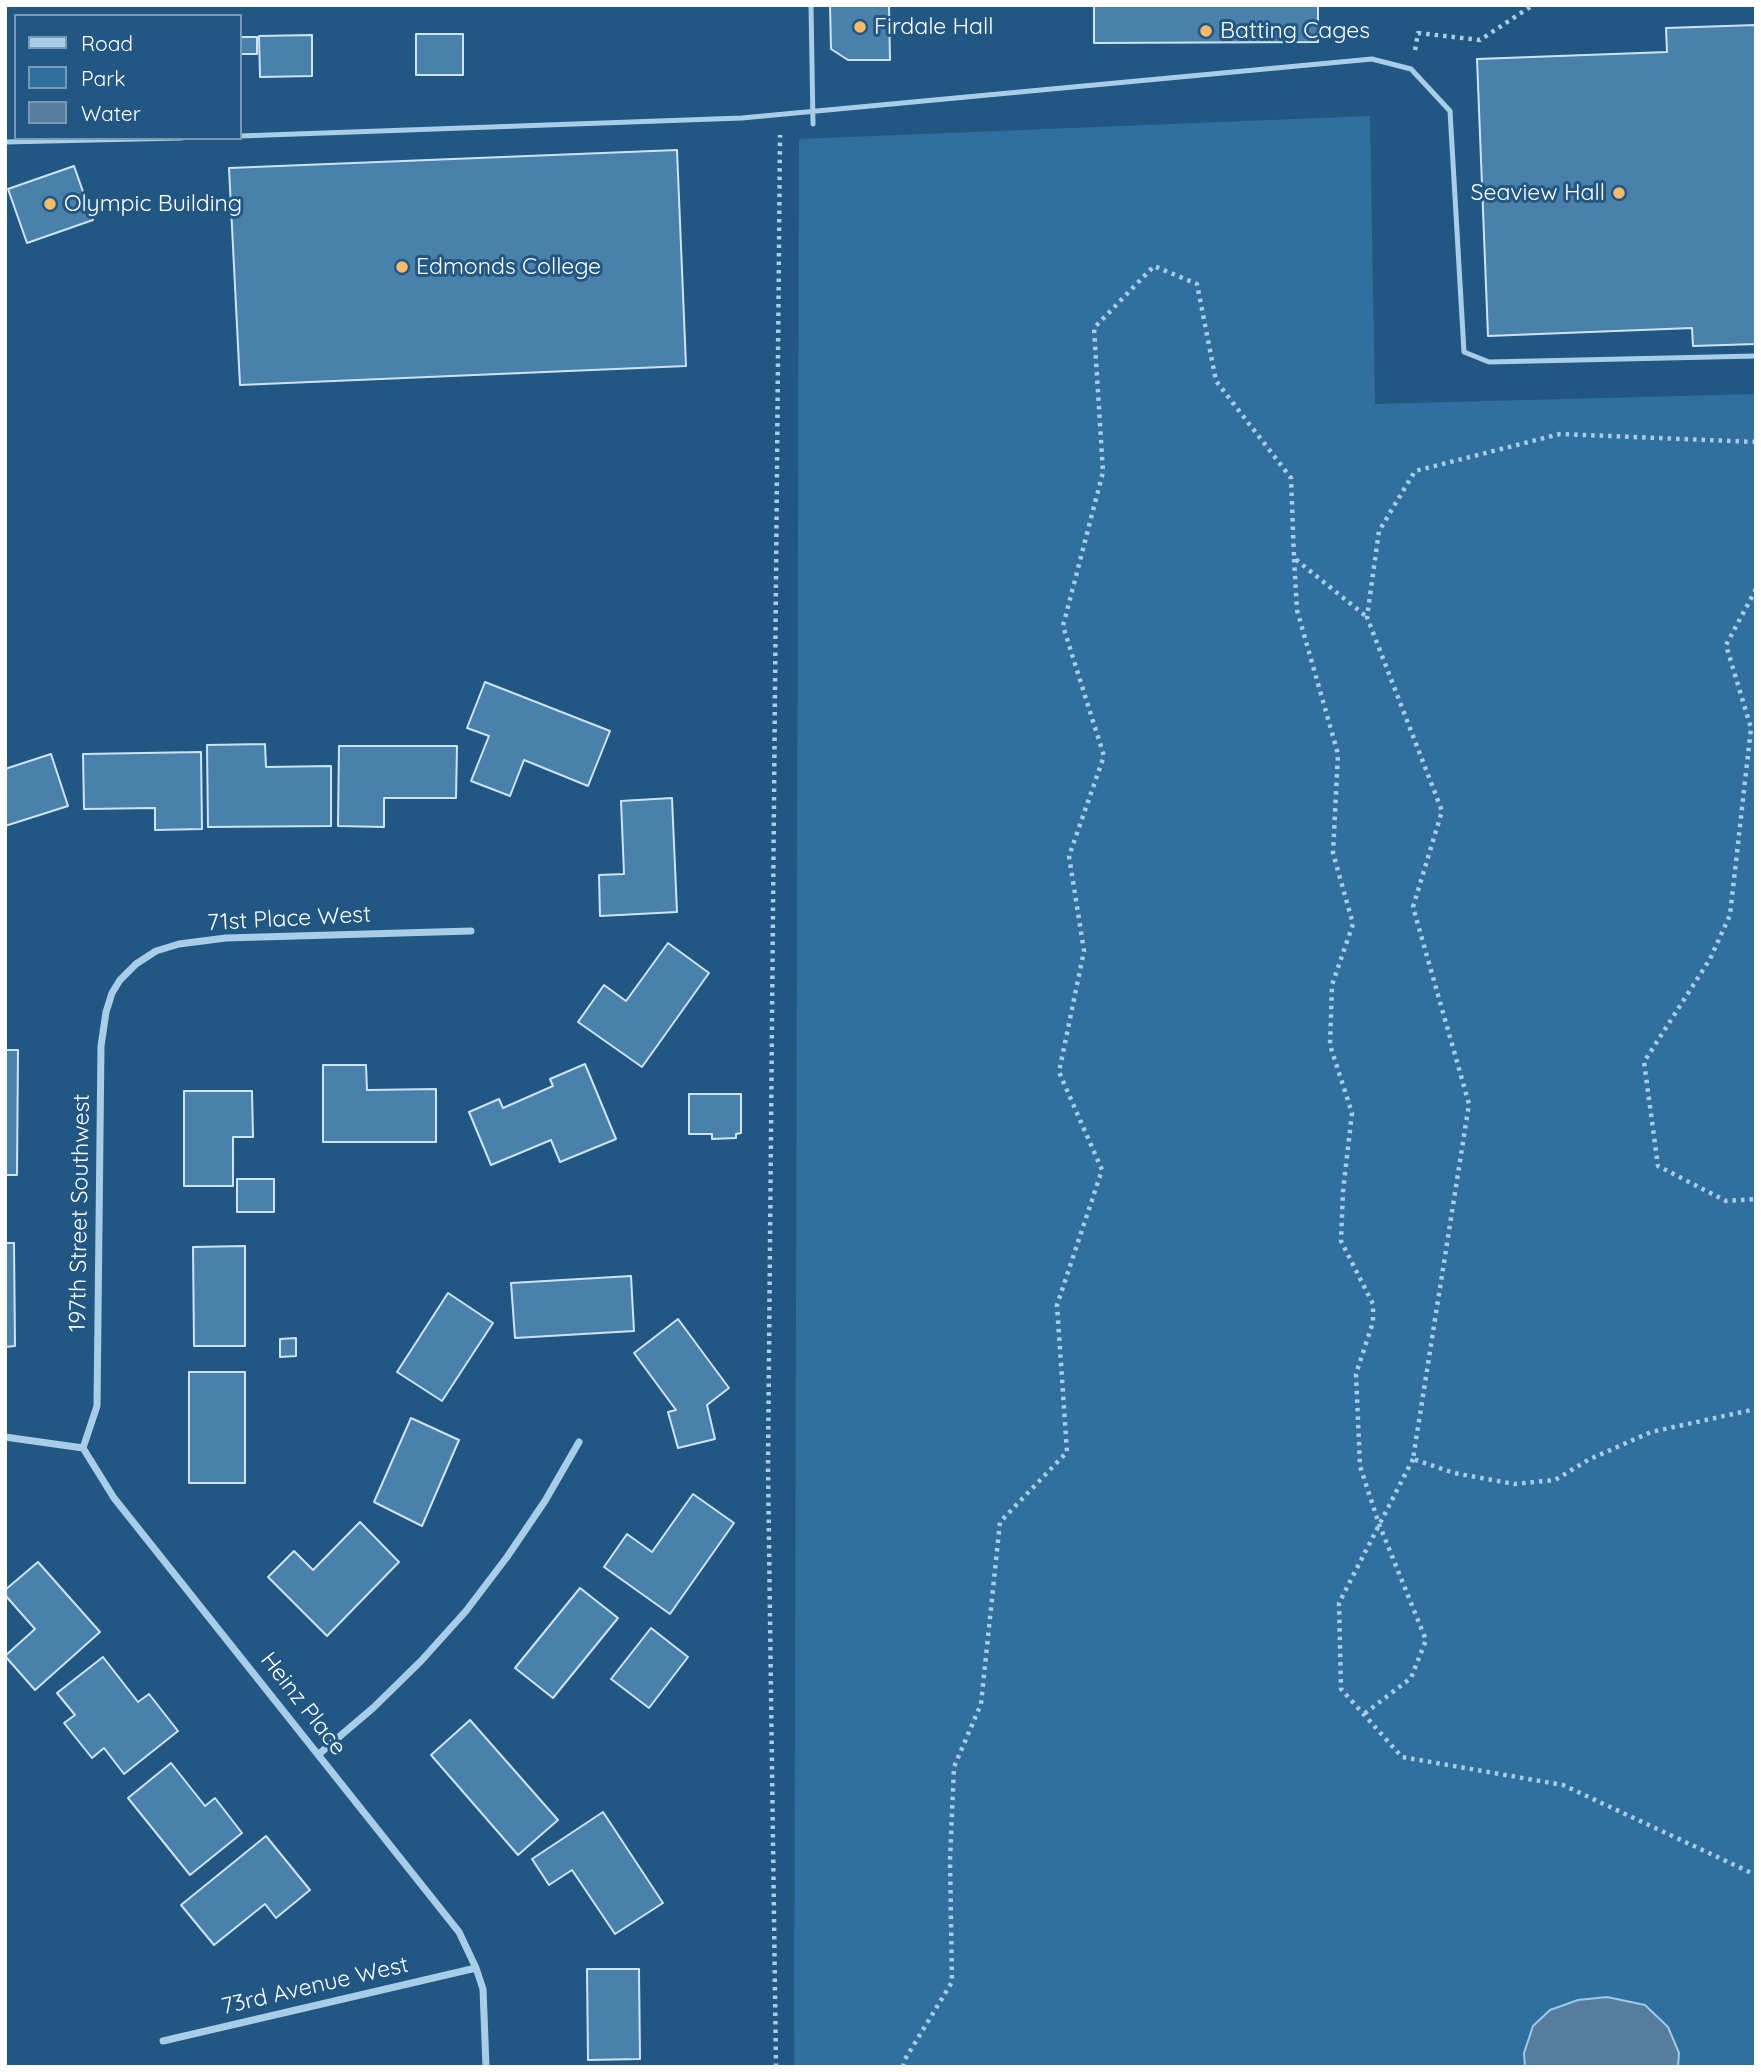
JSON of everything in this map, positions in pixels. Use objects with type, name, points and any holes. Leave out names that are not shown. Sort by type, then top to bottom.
[{"type":"street","name":"71st Place West","points":[[120,981],[136,964],[156,951],[179,944],[226,938],[471,931]]},
{"type":"street","name":"197th Street Southwest","points":[[83,1448],[97,1406],[101,1046],[106,1012],[112,993],[120,981]]},
{"type":"street","points":[[5,1437],[83,1448]]},
{"type":"street","points":[[319,1754],[373,1708],[421,1661],[466,1611],[531,1522],[579,1442]]},
{"type":"street","name":"Heinz Place","points":[[83,1448],[114,1498],[459,1932],[483,1989],[486,2067]]},
{"type":"street","name":"73rd Avenue West","points":[[163,2041],[476,1969]]},
{"type":"lane","points":[[811,5],[813,124]]},
{"type":"lane","points":[[242,136],[742,118],[1372,59],[1411,69],[1450,111],[1464,352],[1489,362],[1756,356]]},
{"type":"lane","points":[[5,142],[94,140]]},
{"type":"path","points":[[1411,69],[1418,33],[1480,40],[1533,5]]},
{"type":"path","points":[[776,2067],[768,1467],[780,128],[813,124]]},
{"type":"path","points":[[903,2067],[904,2061],[952,1982],[950,1860],[954,1767],[981,1704],[1000,1522],[1067,1452],[1056,1305],[1102,1170],[1059,1072],[1084,951],[1069,856],[1104,756],[1063,626],[1103,472],[1094,328],[1154,266],[1197,284],[1216,381],[1291,478],[1297,610],[1338,754],[1333,852],[1353,924],[1332,985],[1330,1045],[1352,1113],[1343,1192],[1341,1241],[1373,1304],[1373,1322],[1356,1374],[1360,1466],[1379,1524],[1426,1640],[1411,1678],[1364,1714]]},
{"type":"path","points":[[1756,442],[1560,434],[1415,471],[1379,531],[1367,617],[1442,811],[1413,907],[1469,1104],[1413,1459],[1339,1604],[1341,1689],[1402,1757],[1563,1785],[1756,1875]]},
{"type":"path","points":[[1294,558],[1367,617]]},
{"type":"path","points":[[1756,589],[1726,645],[1751,728],[1730,915],[1710,959],[1644,1062],[1658,1167],[1726,1201],[1756,1199]]},
{"type":"path","points":[[1413,1459],[1454,1473],[1514,1484],[1555,1480],[1588,1460],[1651,1432],[1756,1409]]},
{"type":"green space","points":[[1370,116],[1375,404],[1756,394],[1756,2067],[794,2067],[799,139]]},
{"type":"water","points":[[1607,1997],[1645,2005],[1668,2027],[1679,2053],[1678,2067],[1525,2067],[1524,2053],[1533,2026],[1550,2010],[1578,2000]]},
{"type":"building","name":"Firdale Hall","points":[[830,5],[889,5],[890,60],[848,60],[831,49]]},
{"type":"building","name":"Batting Cages","points":[[1094,5],[1318,5],[1318,42],[1094,43]]},
{"type":"building","name":"Seaview Hall","points":[[1756,25],[1756,344],[1693,346],[1692,328],[1488,336],[1477,59],[1667,52],[1666,28]]},
{"type":"building","points":[[416,34],[463,34],[463,75],[416,75]]},
{"type":"building","points":[[312,35],[312,76],[260,77],[259,36]]},
{"type":"building","points":[[242,37],[257,37],[257,54],[242,54]]},
{"type":"building","points":[[677,150],[686,366],[240,385],[229,168]]},
{"type":"building","name":"Olympic Building","points":[[74,166],[93,220],[27,243],[8,189]]},
{"type":"building","points":[[485,682],[610,731],[588,786],[524,760],[510,796],[471,781],[489,736],[467,728]]},
{"type":"building","points":[[265,744],[266,767],[331,766],[331,826],[208,827],[207,745]]},
{"type":"building","points":[[339,746],[457,746],[456,798],[384,798],[384,827],[338,826]]},
{"type":"building","points":[[201,752],[202,829],[155,830],[155,808],[84,809],[83,754]]},
{"type":"building","points":[[51,754],[68,806],[5,826],[5,769]]},
{"type":"building","points":[[672,798],[677,912],[600,916],[599,875],[624,874],[621,801]]},
{"type":"building","points":[[668,943],[709,973],[642,1067],[578,1022],[604,985],[626,1001]]},
{"type":"building","points":[[5,1050],[18,1050],[17,1175],[5,1175]]},
{"type":"building","points":[[585,1064],[616,1139],[560,1162],[551,1140],[491,1165],[469,1112],[499,1099],[503,1108],[553,1086],[550,1079]]},
{"type":"building","points":[[323,1065],[366,1065],[367,1090],[436,1089],[436,1142],[323,1142]]},
{"type":"building","points":[[184,1091],[252,1091],[253,1137],[233,1137],[233,1186],[184,1186]]},
{"type":"building","points":[[689,1094],[741,1094],[741,1133],[736,1134],[736,1138],[712,1139],[712,1134],[689,1134]]},
{"type":"building","points":[[237,1179],[274,1179],[274,1212],[237,1212]]},
{"type":"building","points":[[5,1243],[14,1243],[15,1346],[5,1347]]},
{"type":"building","points":[[245,1246],[245,1346],[194,1346],[193,1247]]},
{"type":"building","points":[[631,1276],[634,1331],[515,1338],[511,1283]]},
{"type":"building","points":[[448,1293],[493,1323],[442,1401],[397,1372]]},
{"type":"building","points":[[678,1319],[729,1388],[707,1405],[715,1439],[678,1448],[668,1412],[676,1410],[634,1353]]},
{"type":"building","points":[[296,1338],[296,1356],[280,1357],[280,1339]]},
{"type":"building","points":[[189,1372],[245,1372],[245,1483],[189,1483]]},
{"type":"building","points":[[411,1418],[459,1440],[422,1526],[374,1502]]},
{"type":"building","points":[[693,1494],[734,1523],[670,1614],[604,1567],[627,1534],[652,1552]]},
{"type":"building","points":[[360,1522],[399,1562],[327,1636],[268,1577],[294,1551],[313,1570]]},
{"type":"building","points":[[38,1562],[100,1632],[35,1690],[5,1656],[35,1629],[5,1595],[5,1590]]},
{"type":"building","points":[[580,1588],[618,1618],[553,1698],[515,1668]]},
{"type":"building","points":[[651,1628],[688,1657],[649,1708],[611,1679]]},
{"type":"building","points":[[103,1657],[138,1702],[149,1694],[178,1731],[124,1774],[104,1748],[92,1758],[64,1723],[75,1715],[57,1693]]},
{"type":"building","points":[[470,1720],[558,1820],[518,1855],[431,1755]]},
{"type":"building","points":[[171,1763],[205,1806],[215,1798],[242,1833],[190,1875],[128,1798]]},
{"type":"building","points":[[603,1812],[663,1903],[615,1934],[572,1870],[549,1885],[532,1859]]},
{"type":"building","points":[[266,1836],[310,1890],[276,1918],[265,1904],[214,1945],[181,1905]]},
{"type":"building","points":[[587,1969],[639,1969],[640,2059],[588,2060]]},
{"type":"place","name":"Firdale Hall","points":[[860,27]]},
{"type":"place","name":"Batting Cages","points":[[1206,31]]},
{"type":"place","name":"Seaview Hall","points":[[1619,193]]},
{"type":"place","name":"Olympic Building","points":[[50,204]]},
{"type":"place","name":"Edmonds College","points":[[402,267]]}]
